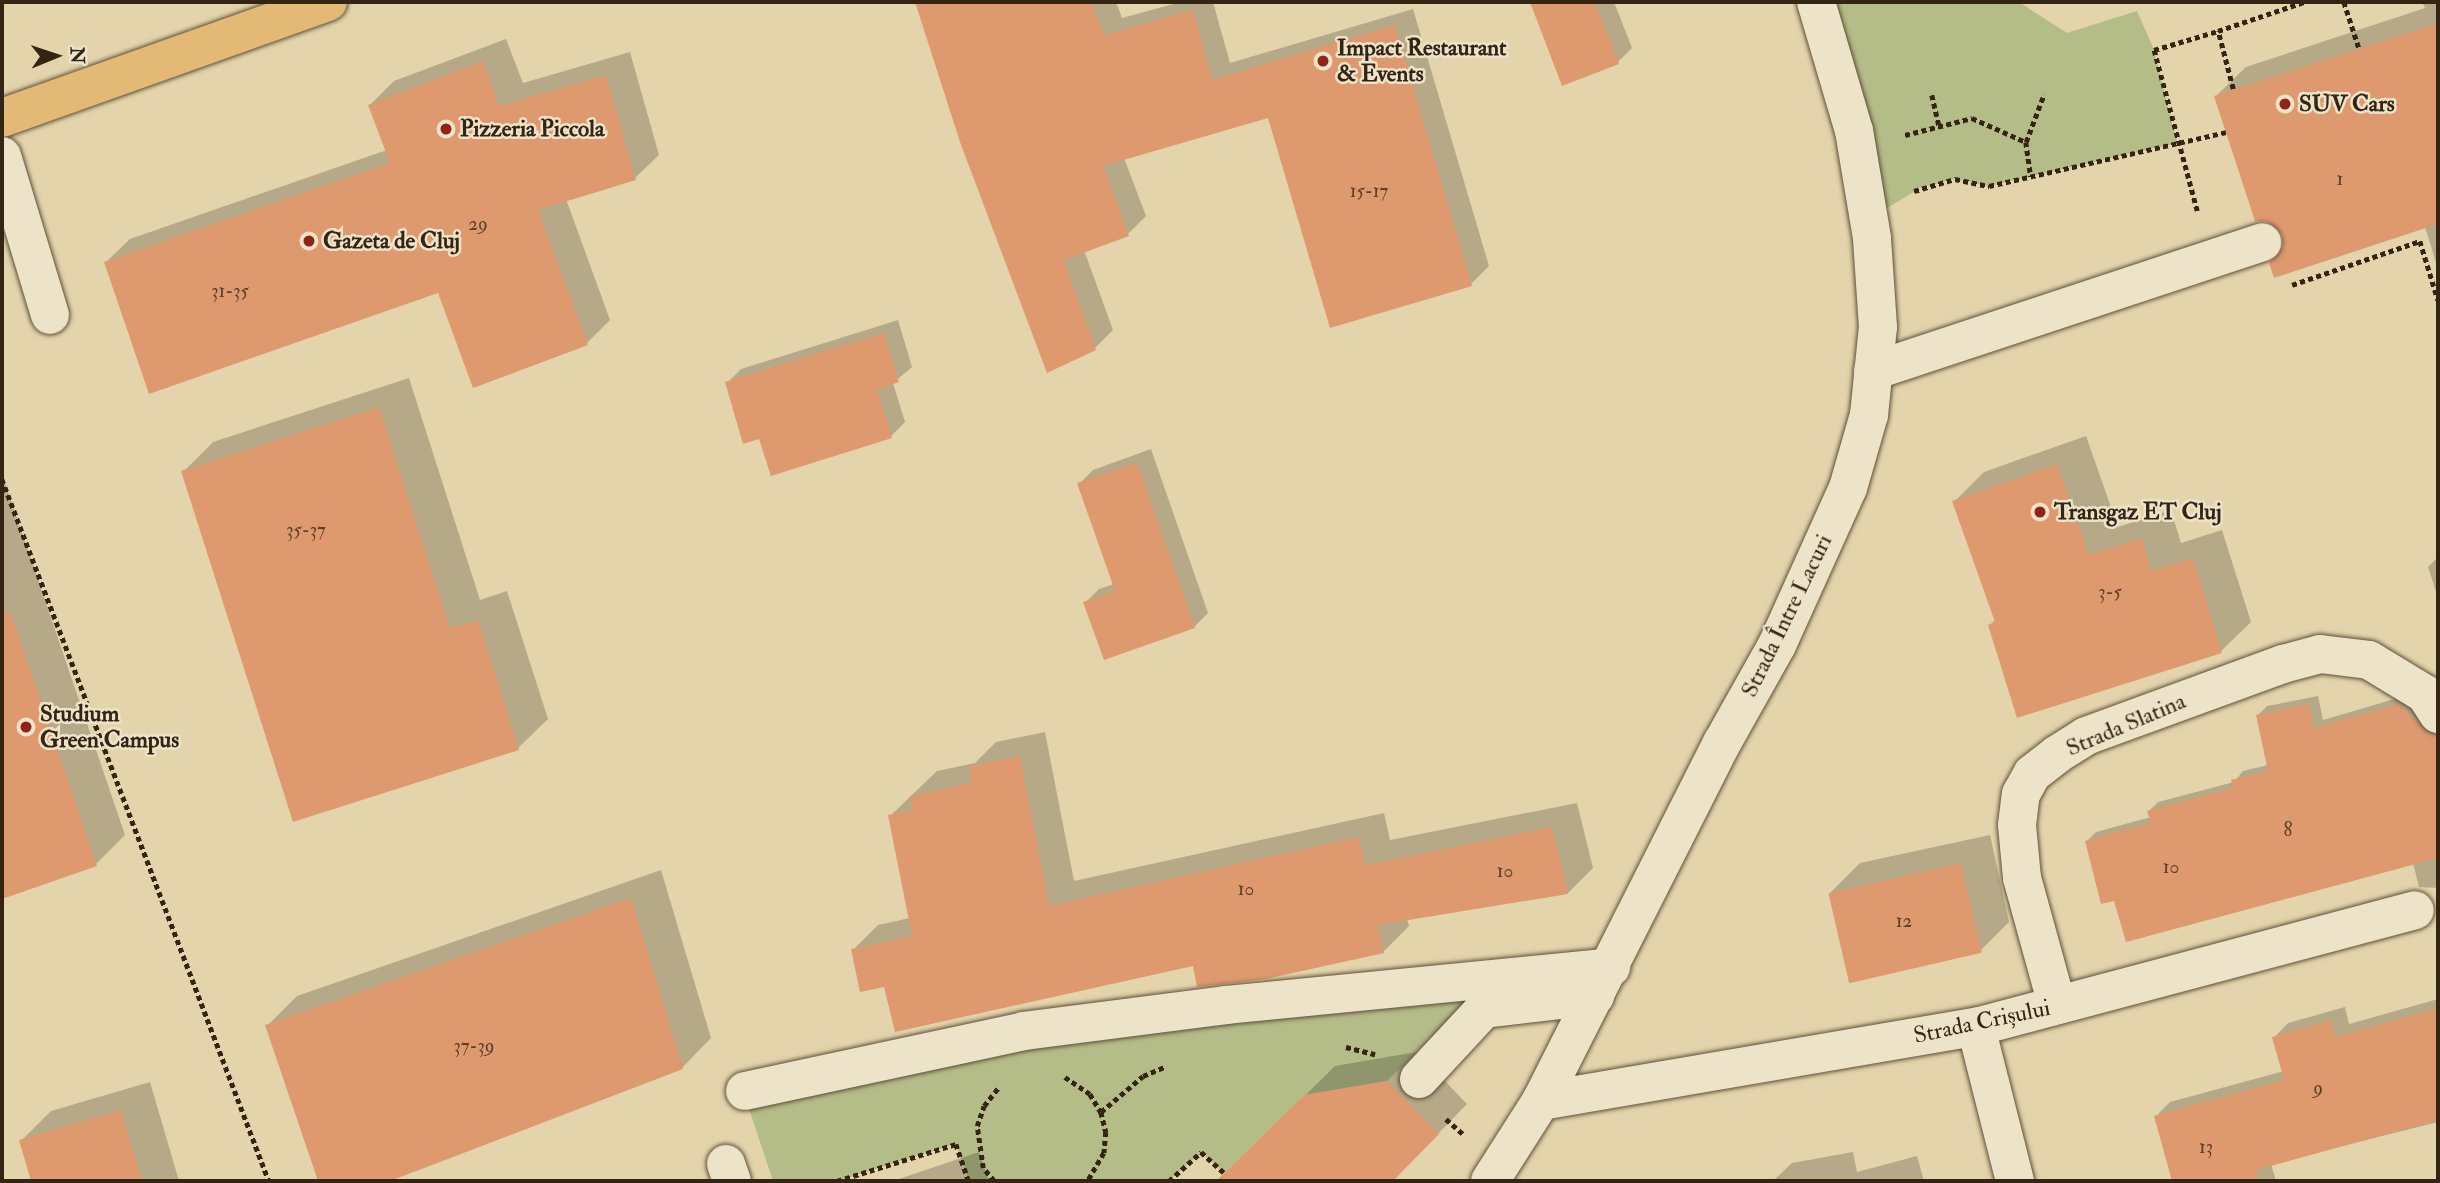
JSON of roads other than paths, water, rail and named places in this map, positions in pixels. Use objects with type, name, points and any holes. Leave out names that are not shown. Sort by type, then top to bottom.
[{"type":"main road","points":[[2,118],[328,2]]},
{"type":"street","name":"Strada Între Lacuri","points":[[1495,1175],[1541,1101],[1818,559],[1848,488],[1869,415],[1878,327],[1869,219],[1857,148],[1816,2]]},
{"type":"street","points":[[2,156],[50,316]]},
{"type":"street","points":[[1873,371],[2262,242]]},
{"type":"street","name":"Strada Slatina","points":[[2057,1005],[2022,878],[2017,825],[2021,794],[2032,774],[2056,755],[2087,737],[2283,664],[2320,654],[2369,660],[2425,694],[2438,713]]},
{"type":"street","name":"Strada Crișului","points":[[1541,1101],[1976,1027],[2415,910]]},
{"type":"street","points":[[1419,1079],[1484,1009],[1603,981]]},
{"type":"street","points":[[745,1091],[1024,1031],[1226,1005],[1603,981]]},
{"type":"street","points":[[1976,1027],[2015,1181]]},
{"type":"place","name":"Impact Restaurant & Events","points":[[1323,61]]},
{"type":"place","name":"SUV Cars","points":[[2285,104]]},
{"type":"place","name":"Pizzeria Piccola","points":[[446,129]]},
{"type":"place","name":"Gazeta de Cluj","points":[[309,241]]},
{"type":"place","name":"Transgaz ET Cluj","points":[[2040,512]]},
{"type":"place","name":"Studium Green Campus","points":[[26,727]]}]
